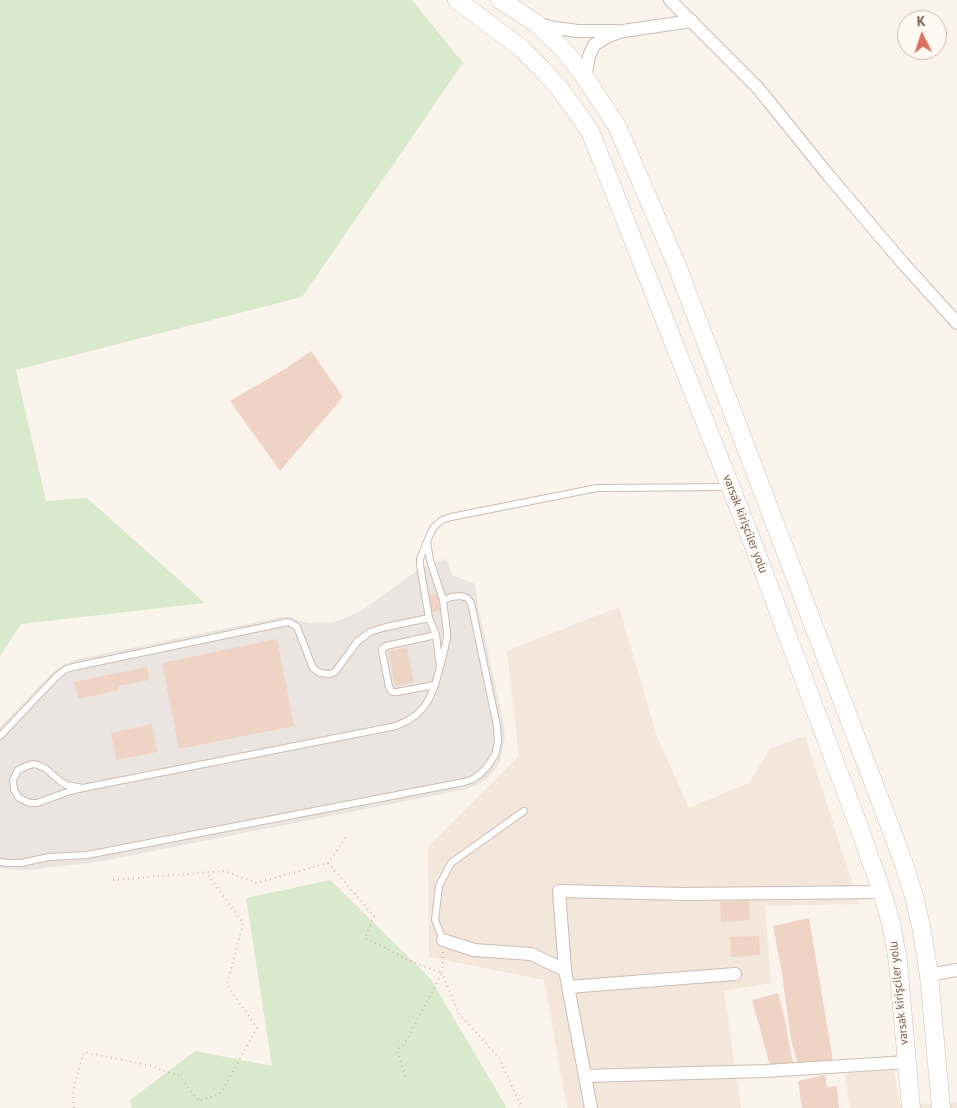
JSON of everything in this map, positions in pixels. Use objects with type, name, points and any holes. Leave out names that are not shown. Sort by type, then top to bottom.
[{"type":"street","name":"varsak kirişciler yolu","points":[[458,0],[521,48],[560,89],[590,131],[754,546],[882,892],[891,923],[898,962],[911,1108]]},
{"type":"street","points":[[500,0],[536,24],[561,48],[585,78],[617,126],[677,266],[902,858],[914,896],[929,975],[941,1108]]},
{"type":"street","points":[[670,0],[758,88],[828,176],[957,323]]},
{"type":"street","points":[[536,24],[578,30],[623,31],[692,21]]},
{"type":"street","points":[[585,78],[589,56],[594,45],[608,36],[623,31]]},
{"type":"street","points":[[591,1108],[565,970],[560,891],[684,894],[882,892]]},
{"type":"street","points":[[443,940],[474,950],[531,954],[565,970]]},
{"type":"street","points":[[929,975],[957,970]]},
{"type":"street","points":[[568,987],[735,974]]},
{"type":"street","points":[[585,1076],[766,1071],[907,1062]]},
{"type":"lane","points":[[440,667],[436,636],[429,618],[420,565],[421,555],[427,540],[435,526],[442,520],[597,488],[731,487]]},
{"type":"lane","points":[[83,788],[60,781],[45,768],[35,764],[23,766],[18,770],[13,780],[16,794],[24,801],[37,803],[83,788],[396,726],[416,715],[424,707],[435,685],[447,638],[443,600],[430,560],[427,540]]},
{"type":"lane","points":[[0,862],[21,863],[49,857],[87,855],[473,779],[480,774],[495,755],[498,742],[497,726],[471,603],[467,598],[461,596],[443,600]]},
{"type":"lane","points":[[0,736],[56,677],[66,669],[73,667],[288,622],[297,627],[314,668],[320,673],[330,674],[335,672],[357,642],[370,632],[429,618]]},
{"type":"lane","points":[[435,685],[392,692],[389,687],[382,651],[386,646],[436,636]]},
{"type":"lane","points":[[443,940],[435,920],[439,886],[451,863],[524,812]]},
{"type":"path","points":[[114,880],[224,871],[256,883],[328,863],[348,836]]},
{"type":"path","points":[[328,863],[374,916],[365,938],[413,962],[442,973]]},
{"type":"path","points":[[74,1108],[73,1090],[84,1052],[148,1065],[179,1076],[199,1101],[221,1093],[257,1028],[226,985],[244,923],[206,872]]},
{"type":"path","points":[[443,940],[442,973],[459,1014],[498,1058],[522,1108]]},
{"type":"path","points":[[406,1079],[397,1050],[405,1043],[442,973]]},
{"type":"shaded area","points":[[447,559],[452,575],[475,584],[504,725],[505,737],[500,762],[486,779],[475,786],[462,790],[98,862],[29,870],[0,868],[0,727],[56,669],[78,659],[281,617],[290,617],[311,623],[333,622],[362,610],[427,565]]},
{"type":"shaded area","points":[[619,607],[656,734],[689,808],[749,783],[770,749],[805,736],[859,904],[765,906],[771,983],[724,991],[741,1108],[567,1108],[544,980],[429,957],[428,847],[519,756],[507,651]]},
{"type":"shaded area","points":[[894,1070],[900,1105],[957,1102],[957,1108],[850,1108],[845,1073]]},
{"type":"green space","points":[[0,0],[412,0],[463,63],[302,297],[16,370],[46,501],[87,498],[205,603],[21,624],[0,656]]},
{"type":"green space","points":[[330,880],[430,978],[507,1108],[132,1108],[130,1100],[195,1051],[272,1066],[246,898]]},
{"type":"building","points":[[311,351],[343,397],[280,471],[230,401],[285,369]]},
{"type":"building","points":[[438,593],[441,610],[432,612],[429,595]]},
{"type":"building","points":[[277,639],[294,726],[179,749],[162,663]]},
{"type":"building","points":[[407,648],[414,682],[395,686],[388,651]]},
{"type":"building","points":[[147,667],[149,680],[118,686],[119,690],[78,699],[74,682]]},
{"type":"building","points":[[152,724],[157,752],[116,760],[111,733]]},
{"type":"building","points":[[749,900],[750,920],[721,922],[720,902]]},
{"type":"building","points":[[809,918],[833,1061],[798,1064],[791,1040],[773,926]]},
{"type":"building","points":[[759,936],[760,955],[731,957],[730,937]]},
{"type":"building","points":[[778,993],[793,1063],[771,1069],[752,1000]]},
{"type":"building","points":[[825,1075],[827,1087],[837,1086],[839,1108],[802,1108],[798,1081]]}]
